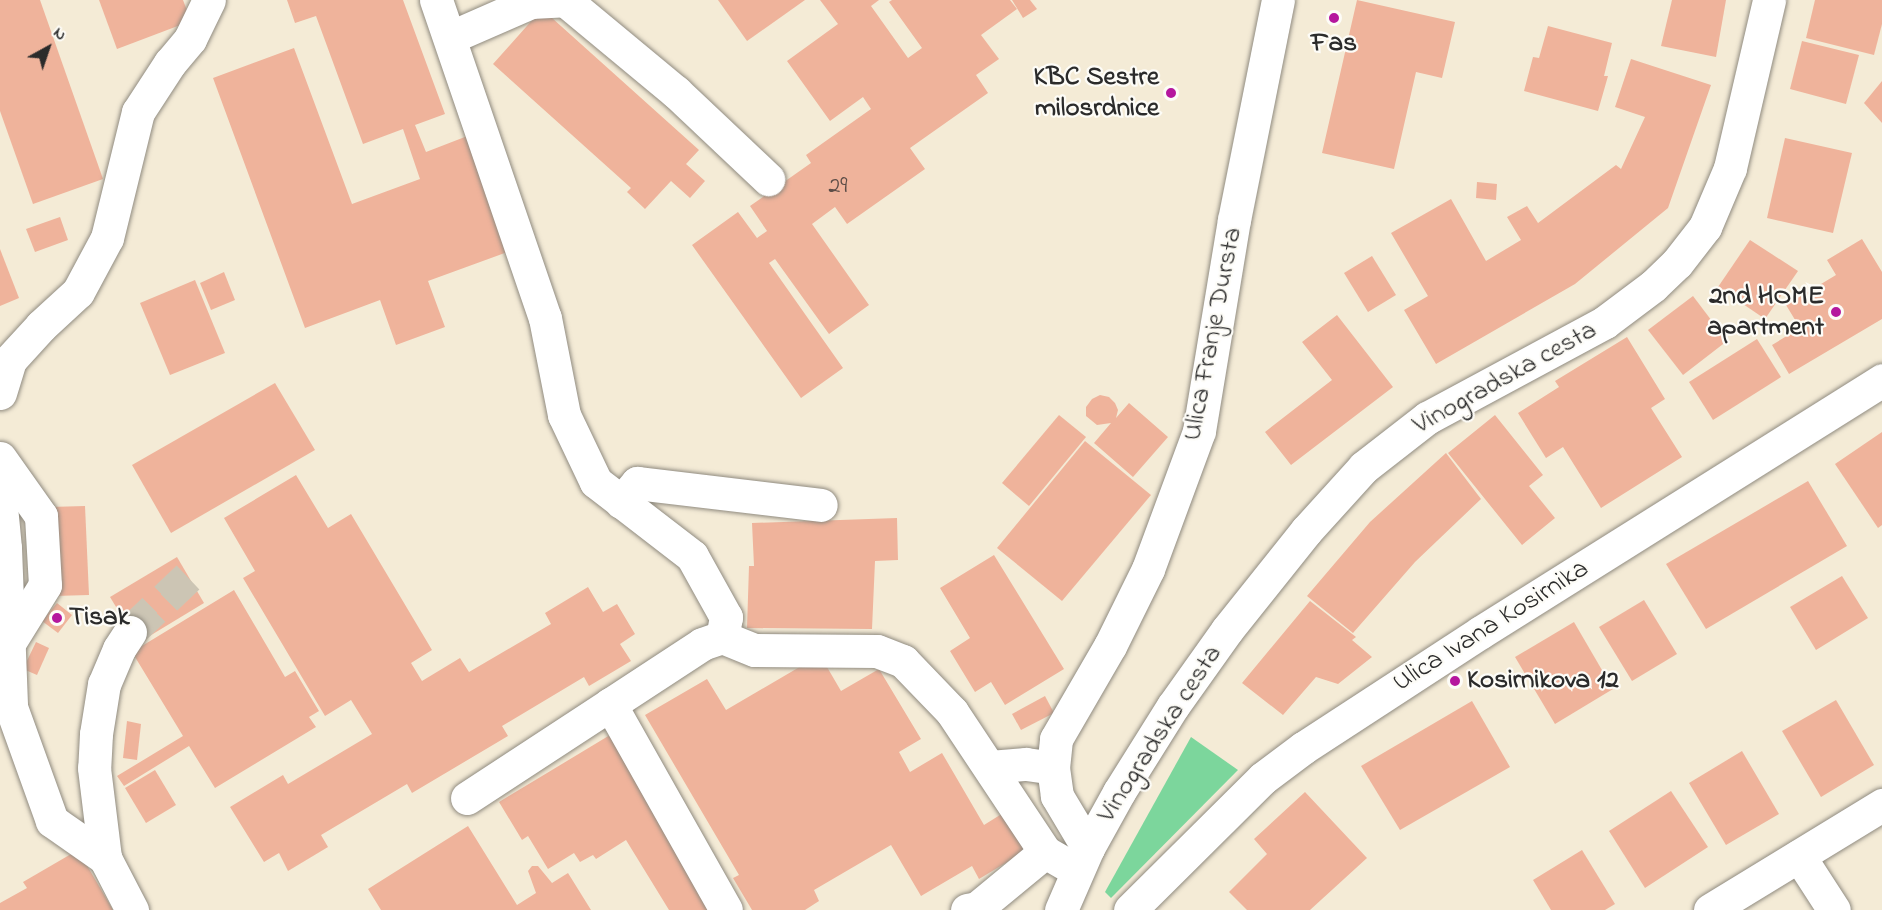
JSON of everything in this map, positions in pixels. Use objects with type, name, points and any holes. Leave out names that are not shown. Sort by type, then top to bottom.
[{"type":"street","points":[[0,393],[10,360],[41,326],[78,292],[107,238],[138,111],[170,63],[190,39],[209,0]]},
{"type":"street","points":[[436,0],[451,37],[545,318],[564,415],[596,482],[692,556],[726,617],[712,640],[467,798]]},
{"type":"street","points":[[451,37],[531,2],[565,0],[676,92],[768,179]]},
{"type":"street","name":"Ulica Franje Dursta","points":[[1082,859],[1057,796],[1053,768],[1056,739],[1110,646],[1148,569],[1199,430],[1234,220],[1278,0]]},
{"type":"street","name":"Vinogradska cesta","points":[[1061,910],[1082,859],[1119,792],[1173,706],[1227,630],[1306,531],[1364,467],[1427,418],[1605,322],[1653,286],[1677,263],[1706,227],[1730,168],[1769,0]]},
{"type":"street","name":"Ulica Ivana Kosirnika","points":[[1130,910],[1263,778],[1303,748],[1491,625],[1882,380]]},
{"type":"street","points":[[0,458],[41,516],[45,585],[9,643]]},
{"type":"street","points":[[621,502],[636,483],[821,505]]},
{"type":"street","points":[[0,496],[11,707],[52,821],[105,858]]},
{"type":"street","points":[[130,632],[119,649],[104,684],[96,734],[94,768],[105,858],[132,910]]},
{"type":"street","points":[[712,640],[755,650],[877,651],[903,661],[952,712],[1045,852],[1082,859]]},
{"type":"street","points":[[610,704],[726,910]]},
{"type":"street","points":[[990,767],[1026,764],[1053,768]]},
{"type":"street","points":[[1710,910],[1882,805]]},
{"type":"street","points":[[968,910],[977,908],[1045,852]]},
{"type":"street","points":[[1799,856],[1834,910]]},
{"type":"green space","points":[[1191,737],[1238,770],[1111,898],[1105,892]]},
{"type":"building","points":[[0,0],[40,0],[103,179],[33,204],[0,111]]},
{"type":"building","points":[[99,0],[183,0],[191,21],[117,49]]},
{"type":"building","points":[[287,0],[403,0],[445,114],[415,125],[426,152],[470,135],[513,250],[428,281],[445,327],[396,345],[380,300],[305,328],[213,78],[294,48],[352,204],[420,179],[403,129],[363,144],[316,16],[295,23]]},
{"type":"building","points":[[718,0],[805,0],[747,41]]},
{"type":"building","points":[[820,0],[879,0],[871,6],[908,58],[922,48],[889,2],[892,0],[1010,0],[1017,9],[981,35],[999,59],[976,75],[988,93],[910,148],[925,169],[847,224],[835,207],[812,224],[869,305],[829,334],[775,259],[769,263],[843,368],[801,398],[692,245],[738,212],[757,238],[767,231],[750,206],[811,163],[806,155],[871,109],[863,97],[830,121],[787,61],[838,24]]},
{"type":"building","points":[[1012,0],[1030,0],[1037,9],[1023,18]]},
{"type":"building","points":[[1357,0],[1455,22],[1442,78],[1416,72],[1394,169],[1322,153]]},
{"type":"building","points":[[1672,0],[1726,0],[1716,57],[1661,46]]},
{"type":"building","points":[[1815,0],[1882,0],[1882,24],[1874,55],[1806,38]]},
{"type":"building","points":[[542,9],[699,150],[686,164],[705,181],[690,198],[671,181],[645,209],[627,192],[631,188],[493,64]]},
{"type":"building","points":[[1548,26],[1612,43],[1604,76],[1608,76],[1598,111],[1524,91],[1533,57],[1539,58]]},
{"type":"building","points":[[1802,41],[1859,55],[1846,104],[1790,89]]},
{"type":"building","points":[[1631,59],[1711,85],[1668,208],[1575,284],[1436,364],[1404,310],[1428,296],[1391,233],[1451,199],[1486,261],[1521,240],[1507,217],[1527,206],[1538,223],[1616,165],[1621,169],[1645,117],[1615,107]]},
{"type":"building","points":[[1882,81],[1882,123],[1864,103]]},
{"type":"building","points":[[1785,138],[1852,153],[1833,233],[1767,218]]},
{"type":"building","points":[[1477,182],[1497,184],[1496,200],[1476,198]]},
{"type":"building","points":[[60,217],[68,240],[35,252],[26,229]]},
{"type":"building","name":"2nd HOME apartment","points":[[1862,239],[1882,272],[1882,319],[1789,374],[1772,345],[1800,328],[1786,305],[1836,275],[1827,260]]},
{"type":"building","points":[[1750,240],[1798,271],[1765,319],[1718,287]]},
{"type":"building","points":[[0,249],[19,298],[0,306]]},
{"type":"building","points":[[1372,256],[1396,295],[1368,312],[1344,273]]},
{"type":"building","points":[[224,272],[235,300],[211,310],[200,283]]},
{"type":"building","points":[[195,280],[225,353],[170,375],[140,303]]},
{"type":"building","points":[[1693,296],[1727,341],[1683,375],[1648,330]]},
{"type":"building","points":[[1337,315],[1393,387],[1291,465],[1265,432],[1332,380],[1302,342]]},
{"type":"building","points":[[1627,337],[1665,399],[1651,408],[1682,457],[1601,508],[1563,447],[1546,458],[1518,413],[1559,387],[1555,381]]},
{"type":"building","points":[[1757,339],[1781,377],[1713,420],[1689,382]]},
{"type":"building","points":[[275,383],[315,450],[171,533],[132,465]]},
{"type":"building","points":[[1100,395],[1109,397],[1115,403],[1118,410],[1116,418],[1129,403],[1168,437],[1133,477],[1094,443],[1111,423],[1097,425],[1086,416],[1086,407],[1092,399]]},
{"type":"building","points":[[1059,415],[1086,437],[1029,506],[1002,483]]},
{"type":"building","points":[[1495,415],[1543,475],[1529,486],[1555,518],[1522,545],[1448,453]]},
{"type":"building","points":[[1882,432],[1882,525],[1878,528],[1835,464]]},
{"type":"building","points":[[1085,441],[1151,495],[1062,601],[997,548]]},
{"type":"building","points":[[1446,453],[1481,499],[1415,562],[1353,633],[1307,596],[1370,522]]},
{"type":"building","points":[[296,475],[328,528],[351,514],[432,650],[411,663],[422,681],[460,658],[469,672],[551,624],[545,613],[588,587],[603,612],[617,604],[635,634],[620,644],[631,661],[589,686],[584,677],[502,726],[508,736],[412,793],[407,784],[321,835],[328,847],[288,871],[279,853],[264,862],[230,807],[283,775],[288,784],[372,734],[351,700],[325,716],[243,578],[255,571],[224,518]]},
{"type":"building","points":[[1808,481],[1847,546],[1706,629],[1666,564]]},
{"type":"building","points":[[85,506],[89,595],[54,596],[50,507]]},
{"type":"building","points":[[897,518],[898,560],[875,561],[872,629],[747,628],[749,566],[754,566],[752,523]]},
{"type":"building","points":[[994,555],[1064,669],[1005,705],[991,682],[975,692],[950,651],[970,638],[940,588]]},
{"type":"building","points":[[177,557],[204,603],[138,643],[110,597]]},
{"type":"building","points":[[1842,576],[1868,618],[1816,650],[1790,607]]},
{"type":"building","points":[[234,590],[285,677],[295,671],[319,711],[309,717],[316,727],[215,788],[189,746],[124,786],[117,776],[183,736],[132,652]]},
{"type":"building","points":[[1644,600],[1677,654],[1632,681],[1599,627]]},
{"type":"building","points":[[1310,601],[1356,637],[1352,640],[1372,657],[1338,684],[1316,677],[1283,715],[1242,683]]},
{"type":"building","name":"Tisak","points":[[57,603],[72,615],[58,633],[42,621]]},
{"type":"building","points":[[1574,622],[1613,689],[1555,724],[1515,657]]},
{"type":"building","points":[[36,642],[49,648],[37,675],[23,669]]},
{"type":"building","points":[[820,655],[841,691],[879,669],[921,739],[899,752],[910,772],[942,753],[984,825],[1024,800],[1047,838],[979,879],[972,866],[921,896],[891,845],[814,890],[819,901],[805,910],[752,910],[733,878],[739,875],[645,715],[707,679],[726,710]]},
{"type":"building","points":[[1045,696],[1054,713],[1021,730],[1012,714]]},
{"type":"building","points":[[1836,700],[1874,765],[1821,797],[1782,731]]},
{"type":"building","points":[[1472,701],[1510,767],[1400,830],[1361,766]]},
{"type":"building","points":[[127,721],[141,724],[137,760],[123,758]]},
{"type":"building","points":[[610,735],[717,910],[669,910],[626,840],[596,859],[593,855],[580,862],[574,853],[548,869],[528,836],[522,840],[499,802]]},
{"type":"building","points":[[1742,751],[1779,814],[1726,845],[1689,783]]},
{"type":"building","points":[[155,770],[176,805],[146,823],[125,788]]},
{"type":"building","points":[[1671,791],[1708,847],[1645,888],[1609,831]]},
{"type":"building","points":[[1305,792],[1367,858],[1310,910],[1247,910],[1229,892],[1267,854],[1254,839]]},
{"type":"building","points":[[468,826],[517,905],[536,893],[528,871],[532,866],[538,866],[552,883],[568,873],[591,910],[381,910],[368,889]]},
{"type":"building","points":[[78,850],[113,910],[0,910],[0,903],[27,888],[23,882]]},
{"type":"building","points":[[1582,850],[1615,904],[1605,910],[1551,910],[1533,880]]},
{"type":"tunnel","points":[[130,632],[188,577]]},
{"type":"place","name":"Fas","points":[[1334,18]]},
{"type":"place","name":"KBC Sestre milosrdnice","points":[[1171,93]]},
{"type":"place","name":"2nd HOME apartment","points":[[1836,312]]},
{"type":"place","name":"Tisak","points":[[57,618]]},
{"type":"place","name":"Kosirnikova 12","points":[[1455,681]]}]
